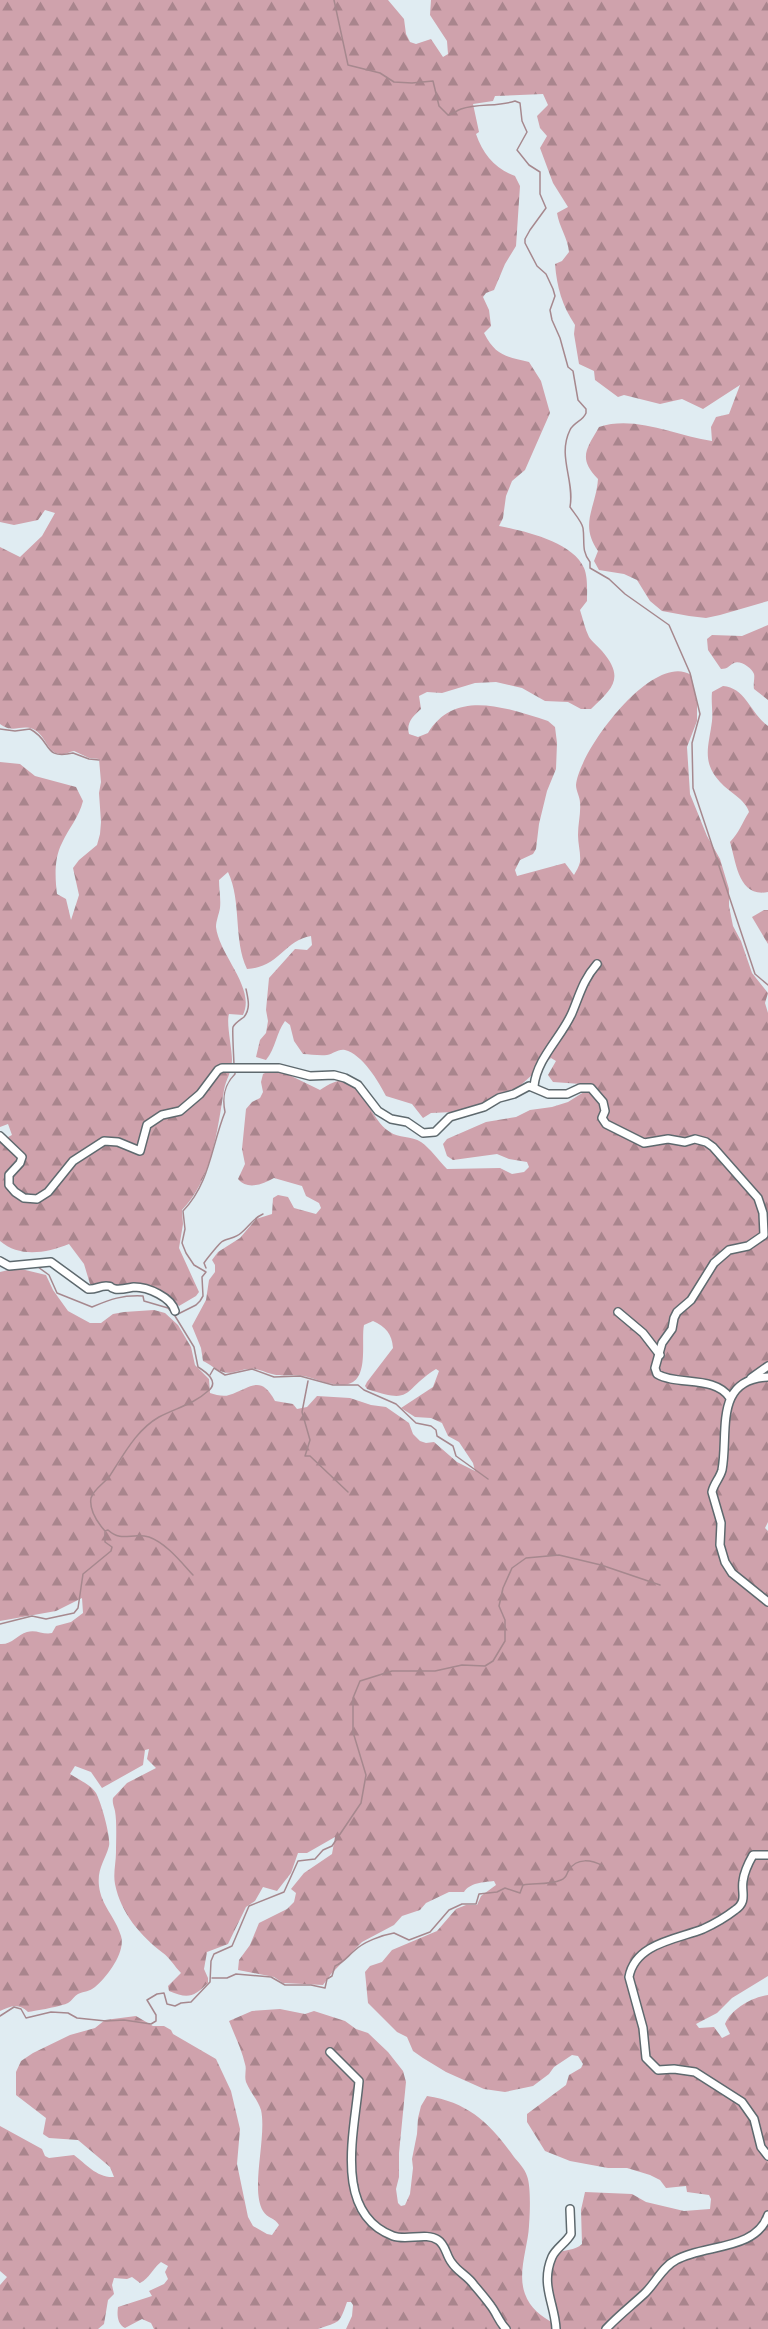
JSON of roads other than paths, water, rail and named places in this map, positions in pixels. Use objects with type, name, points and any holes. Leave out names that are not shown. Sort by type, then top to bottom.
[{"type":"street","points":[[534,1086],[538,1068],[572,1012],[580,988],[597,964]]},
{"type":"street","points":[[0,1136],[22,1156],[20,1163],[9,1175],[9,1185],[15,1192],[30,1199],[44,1197],[74,1161],[104,1141],[118,1142],[140,1151],[147,1125],[162,1115],[180,1111],[200,1094],[222,1068],[279,1068],[310,1076],[334,1075],[345,1078],[358,1085],[378,1111],[391,1119],[407,1122],[423,1133],[435,1132],[450,1117],[484,1107],[502,1096],[514,1094],[525,1087],[534,1086],[548,1094],[567,1094],[580,1088],[591,1088],[603,1102],[605,1111],[602,1118],[606,1124],[640,1142],[649,1143],[668,1139],[706,1142],[718,1152],[758,1197],[763,1213],[764,1235],[748,1246],[729,1250],[718,1257],[692,1300],[677,1312],[672,1329],[662,1343],[655,1368],[660,1376],[701,1382],[724,1392],[730,1398]]},
{"type":"street","points":[[0,1262],[9,1266],[51,1262],[87,1289],[93,1290],[104,1286],[115,1289],[144,1288],[165,1296],[175,1311]]},
{"type":"street","points":[[618,1312],[643,1333],[660,1355]]},
{"type":"street","points":[[767,1596],[729,1570],[720,1545],[721,1523],[712,1492],[722,1472],[730,1398],[738,1386],[768,1366]]},
{"type":"street","points":[[749,1380],[768,1377]]},
{"type":"street","points":[[768,1855],[753,1855],[750,1860],[743,1880],[745,1898],[738,1908],[711,1925],[658,1944],[642,1955],[630,1971],[629,1977],[643,2028],[648,2062],[658,2070],[686,2069],[702,2075],[742,2102],[754,2119],[761,2147],[768,2156]]},
{"type":"street","points":[[330,2052],[359,2080],[351,2154],[352,2188],[362,2214],[381,2230],[393,2236],[432,2237],[438,2240],[455,2268],[468,2277],[506,2329]]},
{"type":"street","points":[[556,2329],[549,2301],[549,2266],[554,2254],[571,2234],[570,2209]]},
{"type":"street","points":[[606,2329],[676,2260],[726,2247],[756,2234],[764,2226],[768,2215]]},
{"type":"waterway","points":[[334,0],[348,65],[380,73],[394,82],[433,81],[439,106],[448,115],[468,107],[515,101],[520,103],[522,121],[527,132],[517,150],[529,165],[540,172],[540,194],[546,208],[530,230],[525,243],[537,266],[546,274],[553,289],[555,296],[550,310],[552,320],[568,367],[573,371],[578,400],[586,409],[585,416],[572,427],[566,440],[570,507],[582,526],[584,550],[590,562],[590,568],[609,579],[625,594],[669,625],[690,673],[700,714],[692,743],[693,788],[755,974],[768,985]]},
{"type":"waterway","points":[[0,729],[15,731],[30,729],[56,754],[73,753],[99,760]]},
{"type":"waterway","points":[[234,1066],[233,1027],[248,1010],[246,989]]},
{"type":"waterway","points":[[176,1315],[196,1305],[203,1296],[202,1277],[206,1272],[194,1265],[182,1243],[185,1229],[183,1211],[199,1189],[209,1164],[225,1112],[225,1092],[235,1070]]},
{"type":"waterway","points":[[206,1268],[204,1263],[221,1242],[239,1235],[263,1214]]},
{"type":"waterway","points":[[38,1267],[49,1275],[57,1293],[92,1307],[117,1298],[143,1296],[144,1301],[168,1308],[194,1347],[198,1367],[208,1374],[212,1381],[211,1388],[203,1395],[159,1417],[143,1429],[91,1498],[94,1516],[105,1531],[108,1530],[123,1537],[149,1537],[173,1553],[193,1575]]},
{"type":"waterway","points":[[210,1375],[214,1368],[225,1375],[252,1369],[274,1377],[300,1376],[333,1385],[358,1385],[396,1404],[416,1423],[431,1426],[436,1430],[437,1436],[453,1446],[456,1456],[488,1479]]},
{"type":"waterway","points":[[308,1381],[302,1412],[310,1440],[305,1456],[310,1456],[348,1492]]},
{"type":"waterway","points":[[0,1624],[32,1616],[46,1619],[74,1613],[78,1608],[83,1574],[111,1551],[112,1547],[105,1542],[105,1532]]},
{"type":"waterway","points":[[0,2016],[14,2007],[21,2009],[26,2018],[51,2012],[68,2013],[77,2018],[124,2020],[151,2024],[156,2021],[156,2015],[147,2000],[157,1994],[164,1993],[167,2004],[175,2006],[191,2002],[210,1982],[211,1961],[214,1954],[232,1946],[249,1906],[284,1892],[298,1861],[315,1859],[323,1850],[332,1846],[361,1803],[366,1775],[353,1732],[353,1698],[360,1681],[392,1671],[435,1671],[462,1665],[485,1666],[493,1661],[505,1641],[505,1620],[499,1606],[503,1588],[512,1568],[526,1558],[559,1555],[601,1565],[660,1585]]},
{"type":"waterway","points":[[212,1978],[227,1978],[236,1974],[271,1977],[285,1985],[311,1985],[325,1988],[327,1979],[332,1976],[335,1966],[373,1939],[394,1933],[409,1940],[430,1932],[449,1910],[462,1904],[476,1904],[479,1894],[497,1892],[505,1888],[520,1893],[523,1885],[556,1882],[564,1878],[572,1866],[580,1861],[590,1861],[603,1866]]}]
